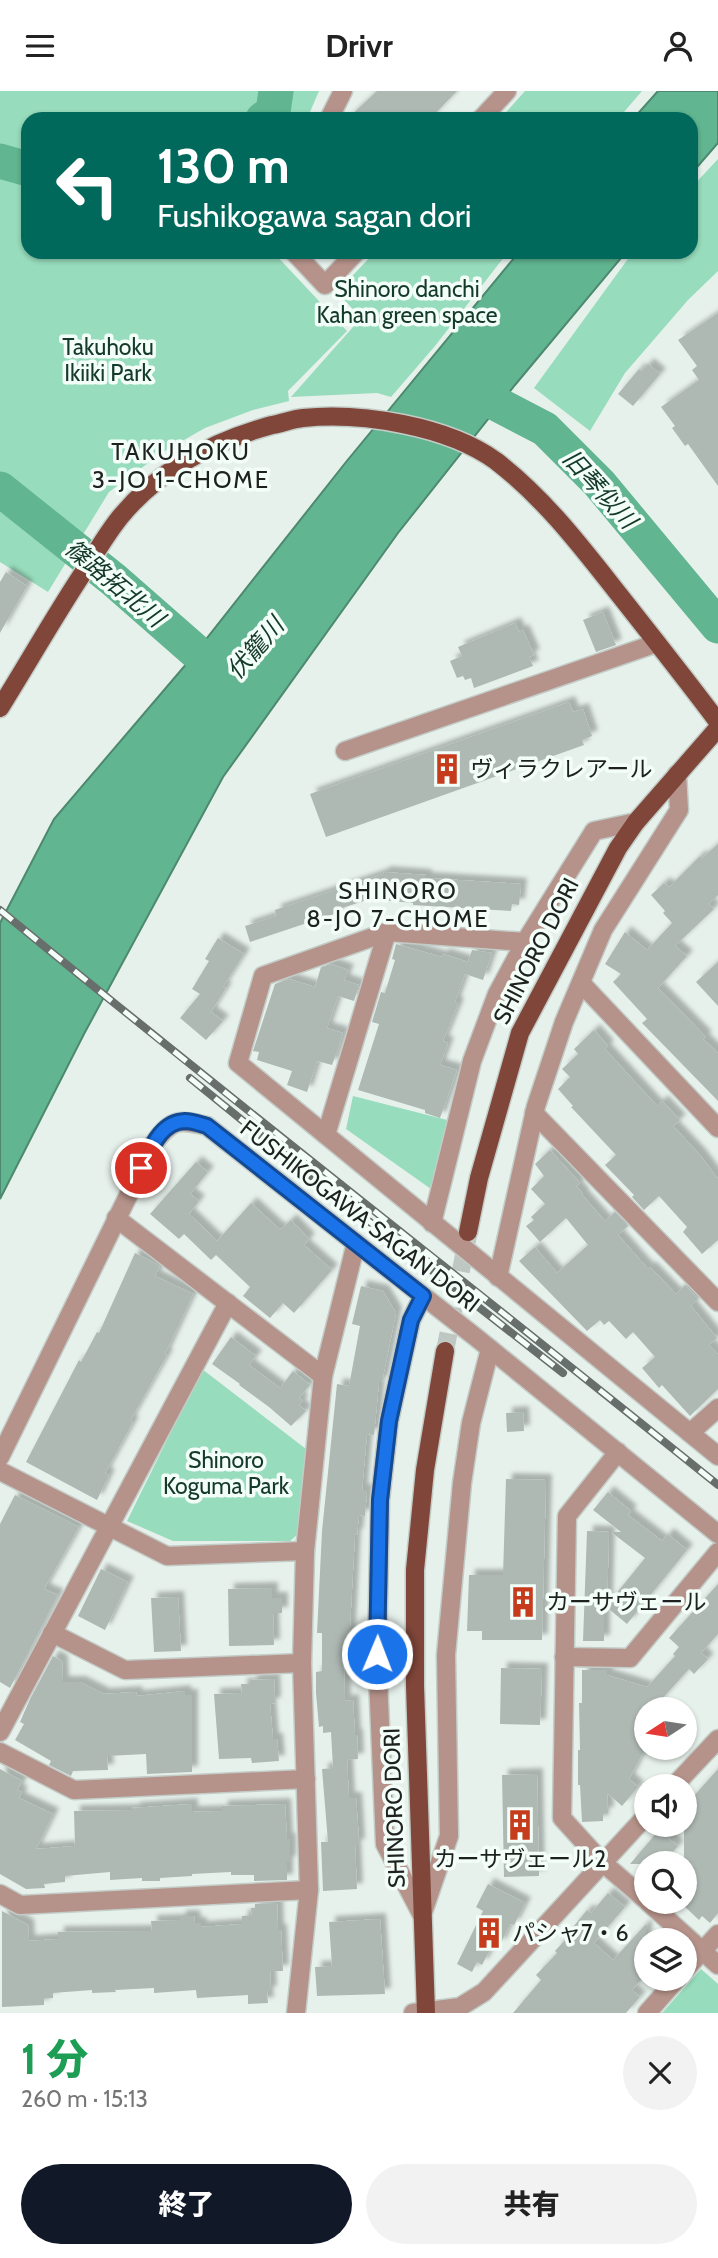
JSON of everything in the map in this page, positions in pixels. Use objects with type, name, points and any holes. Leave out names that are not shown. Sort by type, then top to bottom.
[{"type":"main road","points":[[0,708],[73,588],[121,517],[142,494],[172,469],[238,434],[300,418],[348,417],[407,425],[471,446],[494,460],[564,524],[718,722]]},
{"type":"main road","name":"SHINORO DORI","points":[[468,1232],[479,1178],[520,1033],[618,848],[636,822],[718,728]]},
{"type":"main road","name":"SHINORO DORI","points":[[422,2013],[415,1570],[425,1470],[445,1351]]},
{"type":"street","points":[[332,112],[343,91]]},
{"type":"street","points":[[488,112],[507,91]]},
{"type":"street","points":[[301,259],[325,285],[349,259]]},
{"type":"street","points":[[345,751],[657,643]]},
{"type":"street","points":[[498,1277],[534,1113],[565,1022],[603,930],[679,810],[677,774]]},
{"type":"street","points":[[432,1223],[472,1061],[496,994],[594,831],[636,822]]},
{"type":"street","points":[[525,942],[387,932],[263,976],[238,1063],[718,1456]]},
{"type":"street","points":[[326,1135],[387,932]]},
{"type":"street","points":[[581,983],[718,1128]]},
{"type":"street","points":[[534,1113],[718,1302]]},
{"type":"street","name":"FUSHIKOGAWA SAGAN DORI","points":[[0,1457],[154,1143],[167,1126],[185,1121],[207,1126],[484,1344],[718,1534]]},
{"type":"street","points":[[116,1218],[323,1376]]},
{"type":"street","points":[[296,2013],[309,1890],[302,1663],[305,1551],[323,1376],[356,1243]]},
{"type":"street","points":[[422,1915],[385,1844],[377,1654],[380,1500],[389,1421],[411,1320],[423,1296]]},
{"type":"street","points":[[0,1732],[228,1303]]},
{"type":"street","points":[[422,1915],[450,1836],[446,1655],[463,1483],[484,1344]]},
{"type":"street","points":[[690,1433],[718,1408]]},
{"type":"street","points":[[618,1453],[567,1516],[562,1818],[602,1862],[634,1890]]},
{"type":"street","points":[[0,1471],[167,1556],[305,1551]]},
{"type":"street","points":[[565,1657],[630,1658],[718,1552]]},
{"type":"street","points":[[52,1633],[125,1670],[302,1663]]},
{"type":"street","points":[[685,1774],[718,1739]]},
{"type":"street","points":[[0,1752],[74,1790],[306,1779]]},
{"type":"street","points":[[422,2013],[460,2007],[484,1992],[634,1829]]},
{"type":"street","points":[[0,1894],[20,1905],[309,1890]]},
{"type":"street","points":[[661,1914],[718,1965]]},
{"type":"street","points":[[697,1957],[718,1934]]},
{"type":"street","points":[[647,2013],[666,1991]]},
{"type":"green space","name":"Takuhoku Ikiiki Park","points":[[0,91],[319,91],[310,112],[21,112],[21,259],[280,259],[347,331],[288,391],[289,401],[253,410],[205,428],[163,452],[109,492],[48,592],[0,562]]},
{"type":"green space","points":[[525,91],[642,91],[624,112],[506,112]]},
{"type":"green space","name":"Shinoro danchi Kahan green space","points":[[718,159],[718,271],[688,300],[625,373],[590,431],[534,388],[628,259],[698,259],[698,180]]},
{"type":"green space","name":"Shinoro danchi Kahan green space","points":[[368,259],[503,259],[435,346],[391,397],[377,393],[291,397],[361,318],[337,292]]},
{"type":"green space","points":[[353,1096],[447,1120],[431,1189],[346,1129]]},
{"type":"green space","name":"Shinoro Koguma Park","points":[[202,1369],[306,1449],[298,1534],[290,1541],[173,1541],[127,1521]]},
{"type":"green space","points":[[701,1969],[718,1984],[718,2013],[662,2013],[682,1991],[697,1991],[697,1974]]},
{"type":"water","points":[[658,91],[718,91],[718,143],[698,166],[698,112],[639,112]]},
{"type":"water","name":"伏籠川","points":[[513,259],[620,259],[515,385],[398,533],[223,777],[84,1034],[0,1199],[0,923],[54,819],[188,662],[346,462]]},
{"type":"building","points":[[377,91],[457,91],[437,112],[354,112]]},
{"type":"building","points":[[718,313],[718,486],[688,444],[685,446],[672,428],[675,426],[661,407],[699,380],[692,370],[697,366],[678,340]]},
{"type":"building","points":[[648,364],[660,374],[633,406],[618,394],[639,369],[642,371]]},
{"type":"building","points":[[6,572],[27,586],[0,633],[0,582]]},
{"type":"building","points":[[603,612],[616,645],[596,652],[583,620]]},
{"type":"building","points":[[515,623],[519,632],[523,630],[534,655],[529,657],[533,666],[474,688],[471,678],[457,678],[450,661],[462,656],[458,647]]},
{"type":"building","name":"ヴィラクレアール","points":[[569,702],[573,712],[583,709],[592,736],[582,740],[584,745],[326,837],[310,794]]},
{"type":"building","points":[[718,844],[718,895],[709,904],[714,909],[675,946],[687,956],[658,988],[718,1053],[718,1101],[642,1023],[647,1019],[613,982],[621,974],[605,964],[625,932],[647,950],[672,923],[651,895],[664,883],[669,887],[700,856],[702,858]]},
{"type":"building","points":[[384,872],[426,875],[426,878],[521,884],[519,905],[512,904],[511,911],[413,905],[370,899],[339,909],[340,912],[250,942],[245,926],[276,916],[275,910]]},
{"type":"building","points":[[218,938],[244,954],[211,1012],[223,1021],[206,1040],[180,1018],[200,994],[192,989],[209,961],[205,959]]},
{"type":"building","points":[[396,944],[468,962],[472,950],[492,953],[483,980],[465,974],[455,1002],[458,1004],[443,1041],[448,1043],[440,1065],[457,1070],[440,1118],[425,1113],[425,1110],[358,1090],[379,1024],[372,1022],[381,992],[385,993],[395,960],[392,959]]},
{"type":"building","points":[[718,962],[718,1006],[696,982]]},
{"type":"building","points":[[331,964],[348,970],[344,980],[359,985],[354,1001],[338,996],[327,1028],[343,1033],[339,1046],[332,1065],[317,1061],[307,1092],[287,1085],[292,1071],[257,1060],[259,1052],[253,1051],[275,984],[289,979],[315,987],[321,967]]},
{"type":"building","points":[[594,1030],[608,1046],[605,1049],[657,1106],[662,1101],[680,1120],[673,1126],[718,1179],[718,1240],[702,1254],[683,1232],[687,1227],[659,1196],[644,1210],[632,1197],[634,1195],[605,1165],[616,1155],[571,1107],[573,1106],[558,1089],[570,1077],[562,1069],[578,1054],[574,1049]]},
{"type":"building","points":[[550,1150],[580,1183],[576,1186],[605,1221],[615,1212],[628,1226],[618,1235],[648,1269],[650,1267],[676,1294],[685,1285],[698,1299],[691,1306],[717,1338],[709,1345],[718,1354],[718,1389],[690,1416],[662,1385],[659,1388],[642,1368],[655,1357],[633,1332],[626,1339],[609,1321],[604,1325],[600,1320],[587,1331],[519,1261],[535,1247],[557,1273],[588,1245],[566,1218],[540,1242],[526,1226],[534,1220],[531,1217],[545,1204],[531,1189],[544,1176],[535,1164]]},
{"type":"building","points":[[196,1162],[208,1172],[190,1194],[199,1201],[189,1214],[217,1241],[251,1203],[278,1228],[281,1229],[291,1220],[309,1239],[304,1245],[332,1270],[294,1313],[283,1303],[270,1318],[243,1296],[250,1287],[216,1255],[211,1260],[184,1234],[179,1239],[150,1214]]},
{"type":"building","points":[[135,1253],[160,1266],[155,1276],[193,1294],[165,1354],[167,1355],[105,1473],[109,1475],[97,1500],[26,1462],[79,1360],[81,1362],[97,1332],[99,1333]]},
{"type":"building","points":[[361,1286],[383,1291],[396,1313],[382,1382],[379,1382],[374,1435],[367,1434],[362,1490],[367,1490],[365,1516],[359,1515],[357,1535],[355,1534],[349,1645],[360,1645],[360,1667],[344,1667],[345,1701],[353,1700],[357,1735],[358,1759],[347,1760],[349,1798],[356,1798],[359,1845],[355,1845],[357,1889],[323,1891],[321,1842],[328,1842],[322,1769],[333,1768],[331,1732],[323,1733],[323,1726],[319,1727],[316,1693],[316,1672],[322,1671],[322,1633],[317,1633],[322,1531],[337,1384],[349,1386],[360,1326],[352,1324]]},
{"type":"building","points":[[231,1337],[256,1356],[249,1365],[280,1388],[293,1371],[310,1385],[299,1398],[303,1401],[299,1405],[306,1411],[291,1426],[212,1364]]},
{"type":"building","points":[[523,1412],[524,1431],[507,1432],[506,1413]]},
{"type":"building","name":"カーサヴェール","points":[[506,1479],[546,1480],[542,1640],[482,1640],[482,1631],[467,1631],[469,1575],[503,1575]]},
{"type":"building","points":[[608,1492],[631,1511],[628,1515],[662,1541],[668,1534],[687,1550],[627,1624],[604,1605],[604,1641],[583,1641],[587,1531],[609,1532],[607,1605],[645,1558],[611,1532],[621,1532],[593,1510]]},
{"type":"building","points":[[15,1495],[79,1527],[44,1589],[58,1595],[10,1688],[0,1682],[0,1524]]},
{"type":"building","points":[[101,1569],[128,1582],[105,1630],[78,1616]]},
{"type":"building","points":[[718,1584],[718,1634],[701,1653],[708,1659],[694,1674],[689,1669],[664,1697],[634,1697],[634,1761],[639,1761],[629,1779],[634,1783],[634,1792],[622,1806],[607,1793],[608,1813],[603,1813],[603,1821],[582,1822],[578,1750],[582,1670],[607,1670],[607,1675],[647,1687],[675,1656],[673,1654],[679,1647],[669,1638]]},
{"type":"building","points":[[272,1588],[272,1598],[282,1598],[282,1613],[273,1613],[274,1645],[229,1646],[228,1589]]},
{"type":"building","points":[[178,1597],[181,1651],[154,1652],[151,1598]]},
{"type":"building","points":[[53,1656],[62,1661],[63,1682],[80,1682],[104,1694],[136,1692],[137,1696],[185,1691],[185,1695],[192,1695],[192,1772],[147,1774],[146,1754],[107,1756],[108,1770],[73,1771],[71,1776],[49,1765],[51,1761],[15,1740],[24,1724],[20,1722],[30,1699]]},
{"type":"building","points":[[501,1668],[542,1669],[540,1725],[500,1724]]},
{"type":"building","points":[[274,1679],[275,1703],[270,1704],[273,1739],[277,1739],[279,1761],[252,1763],[251,1758],[219,1759],[214,1694],[242,1693],[241,1684],[251,1684],[251,1680]]},
{"type":"building","points":[[0,1769],[22,1781],[17,1790],[22,1792],[19,1798],[53,1814],[36,1849],[75,1846],[74,1811],[136,1810],[132,1808],[192,1804],[192,1812],[222,1811],[222,1806],[285,1804],[287,1839],[290,1839],[287,1880],[254,1881],[254,1875],[231,1875],[231,1872],[160,1878],[160,1881],[142,1881],[142,1878],[110,1880],[110,1872],[65,1876],[65,1882],[44,1884],[45,1888],[26,1889],[0,1874]]},
{"type":"building","points":[[718,1769],[718,1913],[710,1923],[702,1916],[699,1920],[693,1914],[697,1914],[697,1851],[684,1851],[684,1837],[697,1837],[697,1792]]},
{"type":"building","name":"カーサヴェール2","points":[[537,1774],[539,1876],[504,1877],[502,1775]]},
{"type":"building","points":[[653,1837],[667,1837],[678,1846],[674,1851],[641,1851]]},
{"type":"building","name":"パシャ7・6","points":[[488,1884],[525,1903],[514,1925],[510,1924],[500,1945],[494,1942],[482,1965],[477,1962],[472,1972],[457,1964],[483,1911],[476,1907]]},
{"type":"building","points":[[608,1893],[625,1907],[594,1943],[613,1960],[634,1937],[632,1990],[640,1997],[626,2013],[513,2013],[541,1980],[536,1975],[557,1953],[555,1951],[575,1929],[573,1927],[587,1910],[591,1913]]},
{"type":"building","points":[[277,1903],[283,1971],[270,1971],[271,1992],[267,1992],[268,2003],[248,2004],[248,1995],[197,1998],[196,1990],[154,1993],[154,1988],[115,1990],[116,1992],[92,1993],[92,1990],[53,1993],[53,1998],[44,1998],[44,2005],[2,2007],[2,1911],[28,1925],[29,1941],[58,1939],[58,1932],[152,1931],[151,1921],[180,1920],[180,1916],[194,1916],[195,1923],[201,1923],[201,1927],[242,1924],[242,1916],[252,1915],[251,1908],[255,1908],[255,1904]]},
{"type":"building","points":[[380,1919],[385,1994],[317,1996],[315,1967],[332,1966],[329,1922]]},
{"type":"waterway","name":"篠路拓北川","points":[[273,112],[276,91]]},
{"type":"waterway","name":"篠路拓北川","points":[[0,161],[21,167]]},
{"type":"waterway","name":"旧琴似川","points":[[454,391],[495,403],[545,429],[599,483],[718,626]]},
{"type":"waterway","name":"篠路拓北川","points":[[0,489],[114,580],[227,679]]},
{"type":"tunnel","points":[[445,1351],[468,1235]]},
{"type":"railway","points":[[0,910],[718,1485]]},
{"type":"railway","points":[[190,1078],[563,1373]]},
{"type":"place","name":"ヴィラクレアール","points":[[447,769]]},
{"type":"place","name":"カーサヴェール","points":[[523,1602]]},
{"type":"place","name":"カーサヴェール2","points":[[520,1825]]},
{"type":"place","name":"パシャ7・6","points":[[489,1933]]},
{"type":"district","name":"TAKUHOKU 3-JO 1-CHOME","points":[[181,465]]},
{"type":"district","name":"SHINORO 8-JO 7-CHOME","points":[[398,904]]},
{"type":"route","points":[[141,1168],[154,1143],[167,1126],[185,1121],[207,1126],[423,1296],[411,1320],[389,1421],[380,1500],[377,1654]]}]
